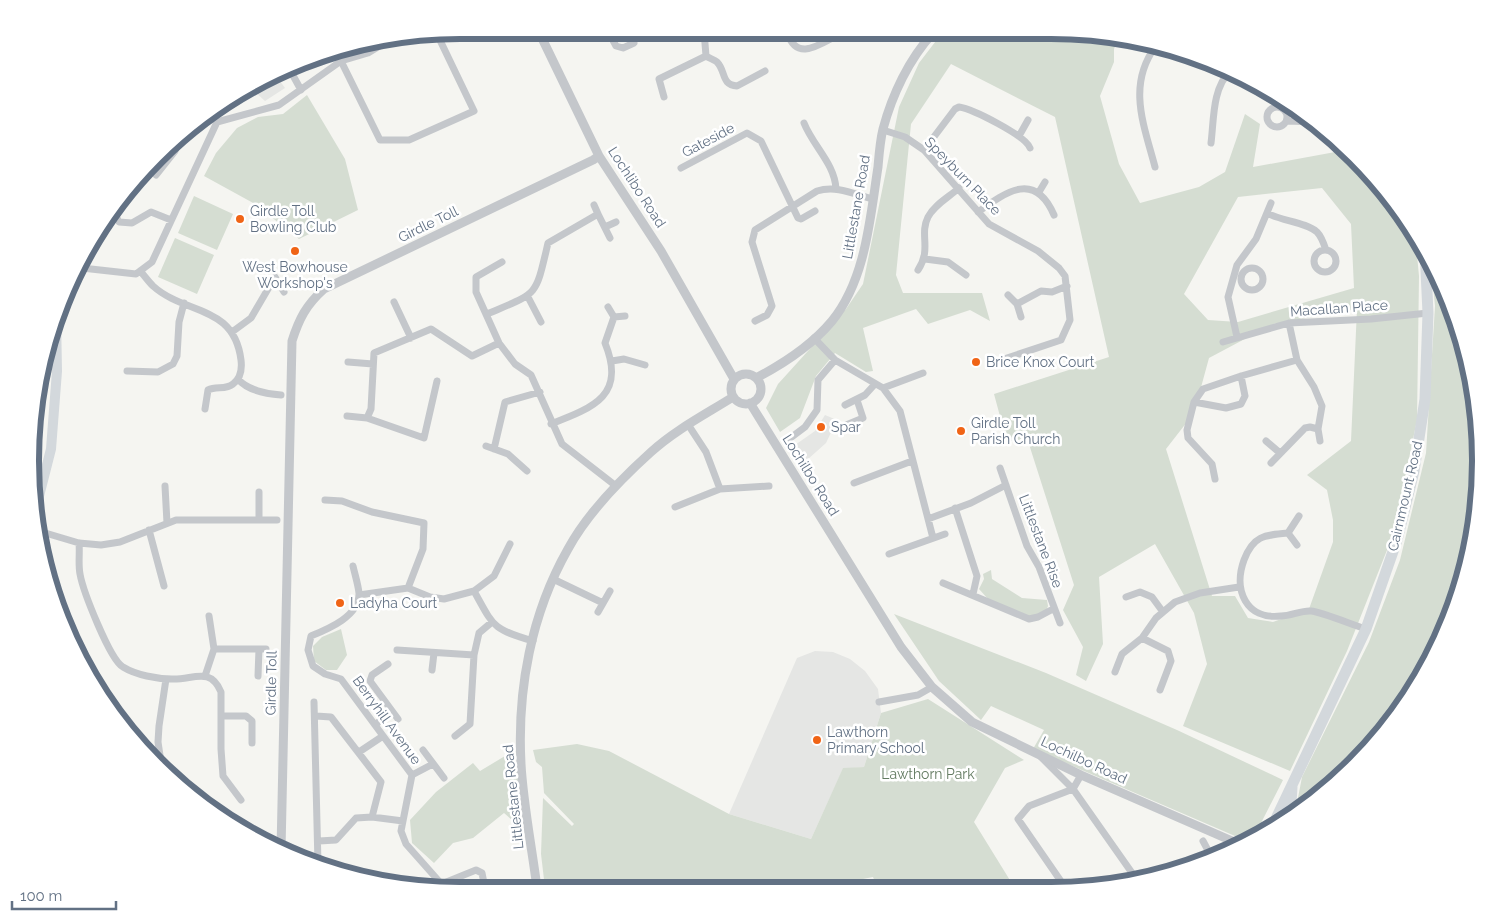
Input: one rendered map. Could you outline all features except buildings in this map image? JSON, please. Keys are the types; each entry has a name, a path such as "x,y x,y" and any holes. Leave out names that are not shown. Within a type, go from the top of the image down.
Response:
{"main road":[{"name":"Cairnmount Road","path":"1277,816 1366,629 1397,540 1414,471 1425,399 1428,313 1426,268"},
{"path":"40,491 51,449 57,372 56,340"},
{"name":"Cairnmount Road","path":"1292,806 1293,783"}],"street":[{"name":"Lochlibo Road","path":"542,39 599,156 661,250 722,354 738,376"},
{"path":"612,39 616,46 624,48 634,43"},
{"path":"705,39 706,56"},
{"path":"790,39 792,45 801,50 808,49 829,39"},
{"name":"Littlestane Road","path":"758,382 814,338 832,321 849,293 863,255 883,130 907,68 929,39"},
{"path":"341,61 380,140 409,140 474,110 440,40"},
{"path":"85,268 136,274 152,262 217,122 279,105 341,61 368,53 375,48"},
{"path":"1151,51 1145,60 1138,87 1141,117 1155,167"},
{"path":"706,56 717,62 727,83 732,86 737,86 765,71"},
{"path":"664,97 658,79 706,56"},
{"path":"292,74 301,90"},
{"path":"1211,143 1216,101 1222,79 1224,76"},
{"path":"1279,106 1272,108 1267,119 1275,127 1283,126 1287,121 1286,111"},
{"path":"924,150 955,109 959,107 1019,136 1030,148"},
{"path":"215,118 217,122"},
{"path":"1019,136 1028,120"},
{"path":"1287,121 1301,121"},
{"path":"804,123 809,135 836,175 836,189"},
{"name":"Speyburn Place","path":"883,130 905,136 924,150 989,224 1038,252 1059,268 1065,276 1070,320 1061,340 1004,359"},
{"name":"Gateside","path":"682,168 748,133 761,141 798,218 801,219 815,211"},
{"path":"156,176 176,148"},
{"name":"Girdle Toll","path":"281,842 292,342 305,309 324,290 599,156"},
{"path":"1039,192 1044,182"},
{"path":"918,270 926,259 926,220 932,209 959,188"},
{"path":"978,212 1013,190 1024,188 1039,192 1049,203 1054,215"},
{"path":"755,321 767,315 772,306 752,242 752,234 755,230 817,191 836,189 873,199"},
{"path":"1237,337 1228,297 1237,265 1256,239 1271,204"},
{"path":"594,205 610,238"},
{"path":"117,217 119,222 132,223 150,212 171,220"},
{"path":"1267,213 1280,220 1307,226 1318,232 1326,250"},
{"path":"487,314 528,297 535,290 539,282 548,242 598,214"},
{"path":"605,227 616,222"},
{"path":"926,259 948,262 966,275"},
{"path":"502,262 476,276 474,281 476,292 499,343 515,364 531,375 540,392 551,424 562,444 616,486"},
{"path":"1237,265 1244,271"},
{"path":"140,271 152,285 184,303 215,316 232,332 242,363 238,379 227,388 208,390 205,409"},
{"path":"232,332 251,318 275,277 284,292"},
{"path":"1017,304 1041,291 1052,292 1067,286"},
{"path":"1008,295 1017,304 1021,317"},
{"path":"528,297 541,322"},
{"path":"394,302 411,338"},
{"path":"127,371 158,372 173,364 176,356 179,322 184,303"},
{"path":"608,307 614,317"},
{"name":"Macallan Place","path":"1223,342 1289,323 1370,319 1428,313"},
{"path":"614,317 625,316"},
{"path":"551,424 584,411 596,402 611,381 612,361 605,343 614,317"},
{"path":"1289,323 1297,360 1314,387 1322,406 1318,429 1320,441"},
{"path":"367,418 371,409 374,353 431,329 472,356 499,343"},
{"path":"814,338 835,360 882,388 900,411 933,538"},
{"path":"612,361 624,359 645,365"},
{"path":"789,439 805,427 817,410 818,380 835,360"},
{"path":"1215,479 1212,464 1188,438 1187,430 1194,402 1203,389 1297,360"},
{"path":"348,362 373,364"},
{"path":"882,388 923,373"},
{"path":"747,374 758,382 758,398 750,403 740,403 733,397 731,390 738,376 747,374"},
{"path":"1194,402 1226,408 1241,404 1245,396 1241,376"},
{"path":"238,379 243,385 267,394 281,395"},
{"path":"347,416 367,418 424,438 437,381"},
{"path":"845,405 858,400 875,384"},
{"path":"494,449 505,402 540,392"},
{"name":"Littlestane Road","path":"536,882 521,765 522,692 540,610 568,548 584,524 616,486 653,450 733,397"},
{"path":"839,428 863,418 858,400"},
{"name":"Lochilbo Road","path":"750,403 901,647 932,687 972,722 1081,775 1231,841"},
{"path":"689,426 706,452 720,489"},
{"path":"1271,463 1305,428 1310,426 1318,429"},
{"path":"1266,441 1280,453"},
{"path":"486,446 508,454 527,471"},
{"path":"854,483 912,462"},
{"name":"Littlestane Rise","path":"1000,468 1027,546 1039,567 1053,609 1060,623"},
{"name":"Littlestane Rise","path":"928,519 1006,485"},
{"path":"165,486 167,523"},
{"path":"675,507 720,489 769,486"},
{"path":"259,492 259,520"},
{"path":"326,500 342,501 372,512 424,523 423,549 408,588"},
{"path":"955,508 977,576 973,594"},
{"path":"1288,533 1299,516"},
{"path":"45,533 80,543 112,544 176,520 276,520"},
{"path":"149,530 164,586"},
{"path":"1288,533 1263,536 1250,546 1242,563 1239,587 1245,602 1252,610 1261,614 1280,617 1311,611 1366,629"},
{"path":"1288,533 1297,545"},
{"path":"889,554 945,534"},
{"path":"80,543 80,574 116,663 133,672 166,679 205,676 218,685 221,692 223,776 241,800"},
{"path":"353,566 359,595 408,588 444,599 474,591 494,576 510,544"},
{"path":"554,579 603,603"},
{"path":"943,583 1029,618 1038,617 1053,609"},
{"path":"1114,672 1122,654 1142,638 1156,618 1175,602 1200,593 1239,587"},
{"path":"474,591 492,622 504,633 533,641"},
{"path":"598,612 610,591"},
{"path":"1126,597 1140,592 1152,597 1162,612"},
{"name":"Berryhill Avenue","path":"359,595 352,610 338,624 311,636 308,650 313,666 325,674 341,678 412,775 402,831 406,844 440,881"},
{"path":"205,676 214,649 208,616"},
{"path":"455,736 470,724 474,655 479,633 492,622"},
{"path":"1142,638 1168,651 1171,660 1160,690"},
{"path":"214,649 262,649 258,676"},
{"path":"398,650 474,655"},
{"path":"432,670 434,653"},
{"path":"388,664 372,675 370,681 398,719"},
{"path":"160,757 158,726 166,679"},
{"path":"879,702 918,695 932,687"},
{"path":"314,702 316,716 316,824 319,841 318,857"},
{"path":"375,725 392,711"},
{"path":"222,716 246,716 252,721 252,743"},
{"path":"316,716 331,718 381,782 372,817"},
{"path":"359,752 383,736"},
{"path":"423,750 444,778"},
{"path":"1037,754 1073,789 1133,874"},
{"path":"412,775 433,764"},
{"path":"1061,882 1018,819 1029,806 1073,789 1081,775"},
{"path":"319,841 336,840 356,818 372,817 403,821"},
{"path":"1202,840 1208,851"},
{"path":"453,882 476,870 482,872 484,882"}],"shaded area":[{"path":"279,80 285,88 265,101 255,92"},
{"path":"825,415 837,420 826,443 807,460 795,445 815,431"},
{"name":"Lawthorn Primary School","path":"815,651 833,652 850,659 865,671 878,689 881,713 864,767 843,769 811,839 729,814 797,658"}],"green space":[{"path":"937,39 1050,39 1116,44 1114,49 1114,62 1100,96 1119,164 1140,203 1199,187 1225,172 1245,114 1260,124 1253,167 1338,151 1368,182 1401,226 1416,250 1419,276 1417,420 1393,535 1347,651 1290,771 1183,726 1207,664 1194,613 1155,544 1099,577 1103,644 1086,681 1076,675 1083,647 1063,610 1074,585 1027,438 1007,442 994,394 1109,357 1055,117 951,64 911,124 896,275 903,293 982,293 990,321 970,310 928,324 916,309 863,328 873,371 866,372 835,353 816,376 800,418 780,432 766,408 778,384 846,309 863,284 899,107 919,63","holes":["1322,188 1351,224 1354,288 1238,322 1208,320 1184,294 1238,197","1357,309 1351,441 1307,475 1327,490 1333,520 1333,542 1309,609 1273,622 1248,618 1235,596 1212,596 1166,449 1194,413 1209,358 1273,324"]},
{"path":"307,95 345,159 358,210 299,239 255,204 204,176 216,153 237,128 258,117 283,114"},
{"path":"194,196 233,214 217,250 178,233"},
{"path":"175,238 214,255 197,294 158,277"},
{"path":"1433,283 1458,351 1469,405 1472,460 1471,488 1469,516 1458,570 1450,596 1429,647 1401,695 1368,739 1349,759 1329,778 1297,802 1302,777 1369,642 1400,560 1426,453 1435,306"},
{"path":"991,570 992,579 1022,598 1047,600 1048,606 1046,611 1031,617 988,599 979,589 984,579 983,574"},
{"path":"894,614 1046,673 1177,730 1283,780 1261,823 1244,835 1235,836 1033,749 1044,730 991,706 981,720 939,681"},
{"path":"341,629 347,655 337,670 326,670 314,661 313,646 322,637"},
{"name":"Lawthorn Park","path":"928,699 1024,760 1005,768 974,822 1011,882 875,882 873,877 848,882 544,882 541,854 543,798 572,826 574,824 544,793 542,767 536,762 533,750 577,744 609,751 729,814 811,839 843,768 864,767 881,713"},
{"path":"515,750 523,830 504,813 473,838 453,843 434,863 412,843 410,820 436,792 473,763 480,771"}],"place":[{"name":"Girdle Toll Bowling Club","path":"240,219"},
{"name":"West Bowhouse Workshop's","path":"295,251"},
{"name":"Brice Knox Court","path":"976,362"},
{"name":"Spar","path":"821,427"},
{"name":"Girdle Toll Parish Church","path":"961,431"},
{"name":"Ladyha Court","path":"340,603"},
{"name":"Lawthorn Primary School","path":"817,740"}]}
